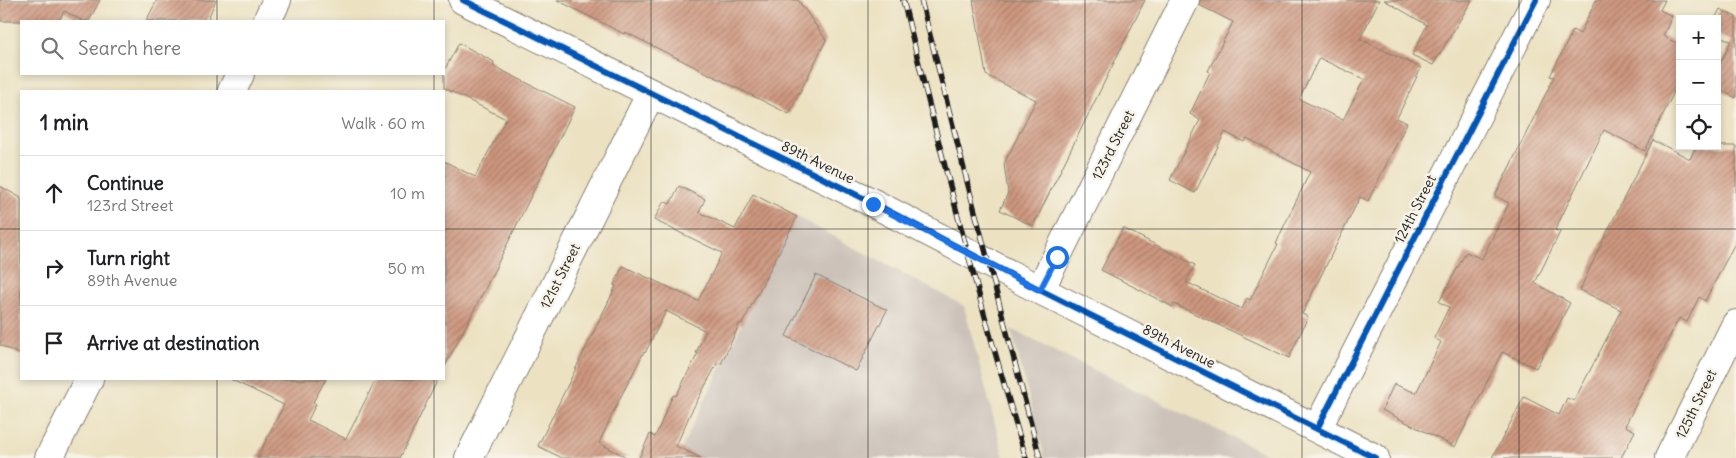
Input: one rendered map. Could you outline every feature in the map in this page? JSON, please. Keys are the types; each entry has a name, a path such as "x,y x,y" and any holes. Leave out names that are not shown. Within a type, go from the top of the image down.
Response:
{"street":[{"path":"267,20 277,0"},
{"name":"89th Avenue","path":"463,0 864,199 1040,290 1375,458"},
{"name":"123rd Street","path":"1040,290 1186,0"},
{"name":"124th Street","path":"1317,430 1536,0"},
{"path":"232,90 240,75"},
{"name":"121st Street","path":"469,458 651,93"},
{"name":"125th Street","path":"1669,458 1736,324"},
{"path":"49,458 88,380"}],"shaded area":[{"path":"797,217 964,306 1004,458 677,458 742,324"},
{"path":"1011,329 1035,341 1275,458 1045,458"}],"building":[{"path":"0,0 100,0 90,20 81,20 64,11 60,20 0,21"},
{"path":"157,0 216,0 207,20 147,20"},
{"path":"557,0 798,0 826,40 789,114"},
{"path":"973,0 1145,0 1033,226 1000,210 1008,193 1004,164 1036,100 986,75"},
{"path":"1200,0 1379,0 1360,39 1421,68 1397,118 1407,123 1368,201 1360,197 1302,314 1308,317 1289,358 1174,304 1173,307 1101,270 1123,228 1195,265 1186,282 1242,309 1247,298 1250,300 1278,244 1276,243 1310,172 1247,138 1244,142 1225,132 1195,193 1170,180 1200,120 1190,114 1210,72 1208,71 1233,22 1199,5","holes":["1319,58 1364,79 1343,120 1299,99"]},
{"path":"1384,0 1472,0 1433,65 1412,55 1427,25"},
{"path":"1596,0 1665,0 1660,10 1672,16 1663,36 1676,43 1676,88 1645,151 1604,130 1555,230 1560,232 1535,283 1570,303 1536,368 1502,352 1455,447 1382,410 1394,384 1416,393 1441,342 1434,338 1449,307 1439,302 1466,252 1482,259 1509,203 1495,196 1554,77 1550,76 1573,30 1580,34"},
{"path":"1720,9 1736,17 1736,98 1721,90 1721,62 1731,41 1721,37 1721,15 1717,15"},
{"path":"459,43 494,62 493,66 575,107 445,366 445,162 475,177 506,119 444,88 445,69"},
{"path":"1653,140 1690,159 1694,150 1721,150 1721,146 1736,146 1736,241 1705,301 1699,297 1687,322 1679,318 1625,426 1635,431 1621,458 1492,458 1524,397 1559,415 1567,398 1574,401 1609,334 1621,310 1580,290"},
{"path":"0,186 20,197 20,355 0,345"},
{"path":"679,186 705,199 699,212 735,229 753,194 797,217 742,324 740,323 721,364 718,362 691,412 676,446 701,458 639,458 650,434 655,437 673,395 676,396 698,353 696,353 706,331 666,311 619,400 599,443 628,458 562,458 538,446 616,286 614,285 623,266 698,301 722,253 654,220 664,201 670,204"},
{"path":"816,275 887,310 856,371 786,336"},
{"path":"232,380 325,380 313,402 316,404 308,420 346,439 376,380 438,380 400,458 257,458 284,405"}],"railway":[{"path":"903,0 946,172 1026,458"},
{"path":"921,0 1040,458"}],"cycle path":[{"path":"463,0 873,203 1040,290 1375,458"},
{"path":"1317,429 1536,0"}],"route":[{"path":"873,204 1040,290 1057,257"}]}
